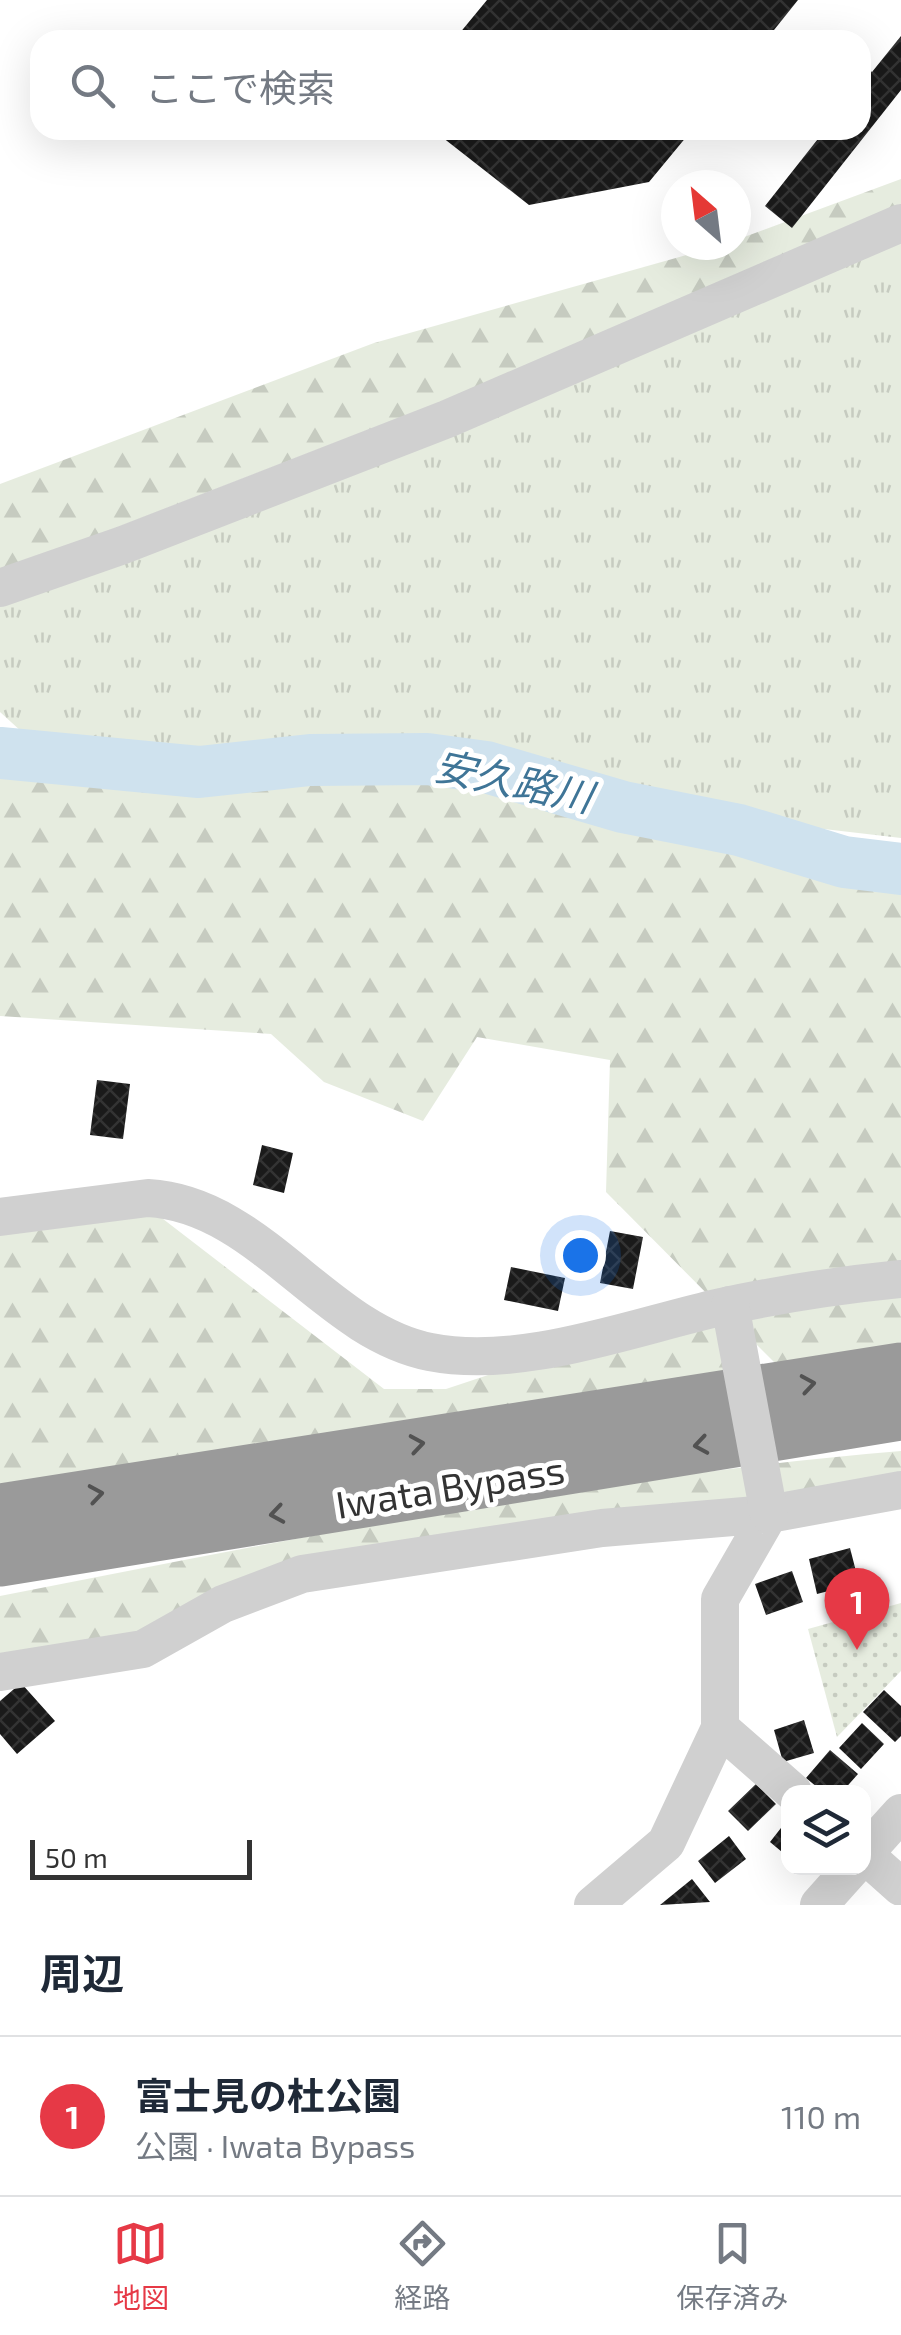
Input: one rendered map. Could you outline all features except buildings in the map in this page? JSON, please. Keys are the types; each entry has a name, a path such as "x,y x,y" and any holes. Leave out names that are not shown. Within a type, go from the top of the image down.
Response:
{"highway":[{"name":"Iwata Bypass","path":"0,1511 900,1381"},
{"name":"Iwata Bypass","path":"0,1560 900,1381"}],"street":[{"path":"0,588 123,545 447,419 901,223"},
{"path":"0,1217 148,1198 173,1200 250,1238 379,1335 431,1352 497,1355 600,1338 730,1305 832,1286 901,1279"},
{"path":"593,1905 666,1843 720,1728 720,1599 769,1514 730,1305"},
{"path":"0,1672 143,1650 224,1604 302,1574 602,1528 769,1514 901,1490"},
{"path":"720,1728 786,1785"},
{"path":"901,1812 864,1854 901,1887"},
{"path":"819,1905 846,1875"}],"green space":[{"path":"901,179 901,223 0,573 0,484 374,343 669,260 751,260 751,234"},
{"path":"901,223 901,838 748,820 457,740 199,754 33,742 0,712 0,591"},
{"path":"0,756 143,770 416,770 509,786 614,825 746,846 901,892 901,1342 794,1382 734,1322 744,1382 0,1495 0,1233 154,1212 384,1389 446,1389 600,1338 732,1319 606,1192 610,1060 477,1037 423,1121 324,1082 271,1034 0,1016"},
{"path":"901,1451 901,1479 392,1560 0,1672 0,1596 449,1511 675,1476"},
{"path":"901,1603 901,1671 837,1737 808,1629"}],"waterway":[{"name":"安久路川","path":"0,753 199,772 310,760 427,759 486,767 623,807 739,830 844,862 901,869"}],"place":[{"name":"富士見の杜公園","path":"857,1650"}]}
